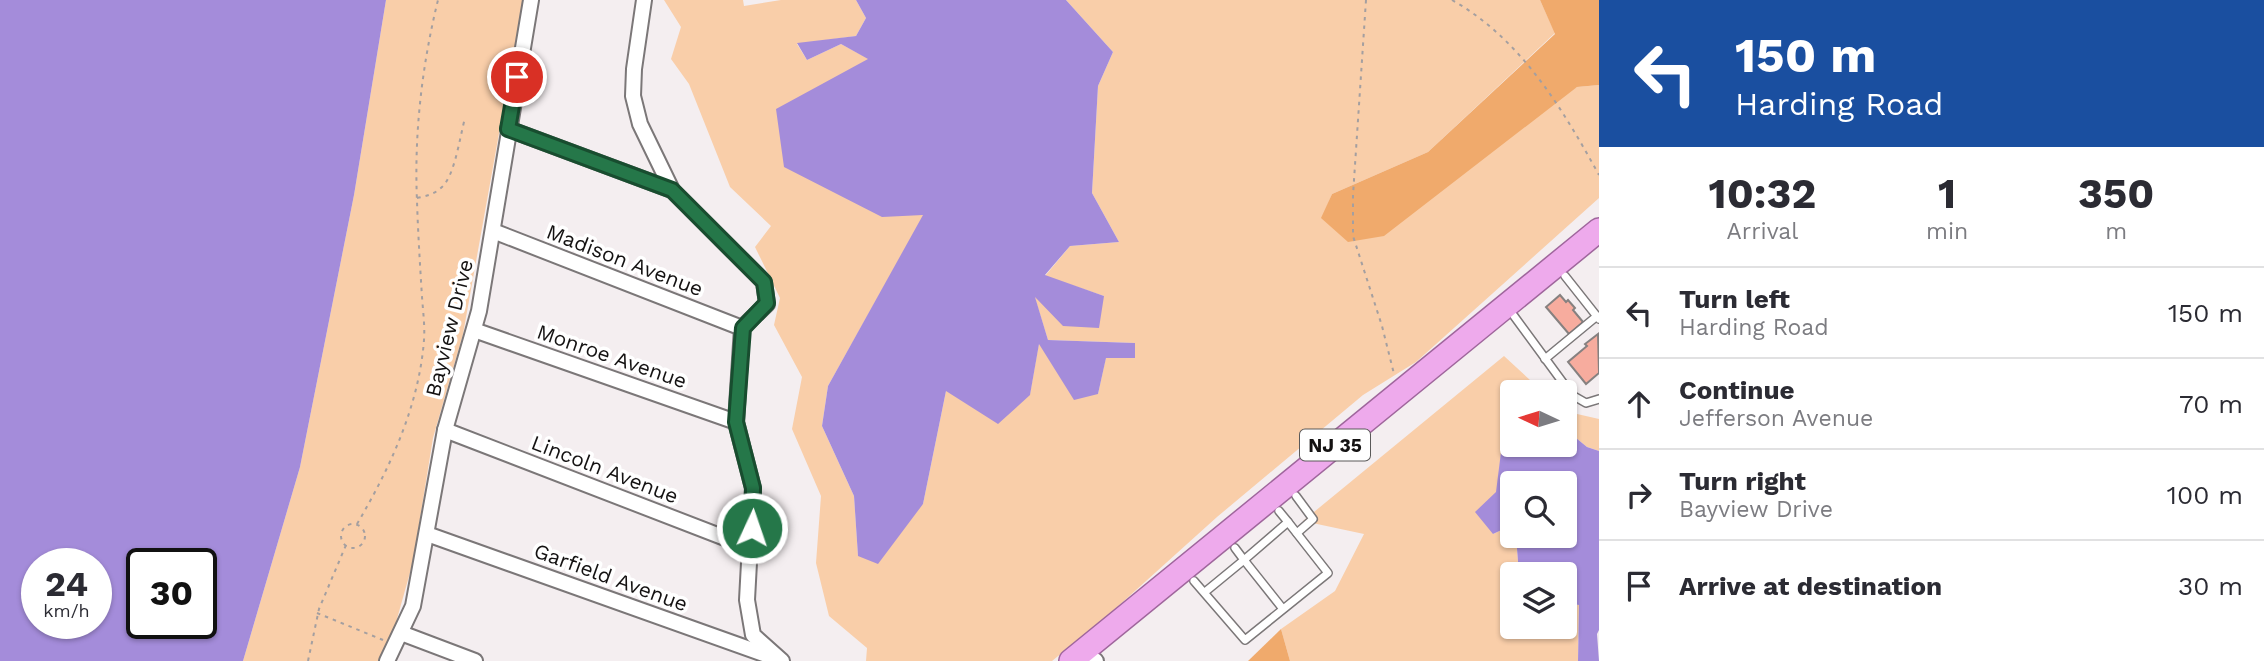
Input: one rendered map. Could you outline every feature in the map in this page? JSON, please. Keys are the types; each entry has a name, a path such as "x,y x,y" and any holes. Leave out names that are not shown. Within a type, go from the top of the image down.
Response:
{"highway":[{"name":"NJ 35","path":"1071,661 1599,230"},
{"name":"NJ 35","path":"1095,661 1200,586 1284,516 1296,496 1599,248"}],"street":[{"name":"Bayview Drive","path":"387,661 412,606 445,430 474,330 531,0"},
{"path":"644,0 633,96 640,124 672,190 764,282 767,303 743,328 736,422 753,488 747,600 753,635 781,660"},
{"path":"508,129 672,190"},
{"name":"Madison Avenue","path":"493,231 743,328"},
{"name":"Monroe Avenue","path":"474,330 736,422"},
{"name":"Lincoln Avenue","path":"445,430 751,548"},
{"name":"Garfield Avenue","path":"427,534 781,660"},
{"path":"401,633 475,661"}],"lane":[{"path":"1545,359 1598,318 1565,276"},
{"path":"1514,316 1572,395 1586,403 1599,400"},
{"path":"1296,496 1313,519 1297,533"},
{"path":"1200,586 1245,640 1328,573 1284,516"},
{"path":"1239,554 1283,609"}],"path":[{"path":"357,524 377,491 393,456 419,374 424,338 417,198 418,130 426,46 438,0"},
{"path":"1366,0 1353,195 1353,236 1382,326 1398,394"},
{"path":"1451,0 1508,42 1537,75 1599,175"},
{"path":"417,198 432,194 444,185 450,173 465,118"},
{"path":"357,524 364,531 364,540 358,547 346,545 342,541 341,532 348,525 357,524"},
{"path":"308,661 317,613 346,545"},
{"path":"317,613 387,642"}],"shaded area":[{"path":"0,0 386,0 354,195 300,467 243,661 0,661"},
{"path":"386,0 523,0 463,334 433,438 413,562 395,626 378,661 243,661 300,467 354,195"},
{"path":"664,0 743,0 744,6 781,0 856,0 866,18 856,36 797,44 807,60 841,44 869,59 924,215 828,386 822,426 854,496 858,556 923,504 946,391 1030,394 1039,343 1098,394 1106,357 1135,358 1135,343 1048,340 1034,295 1104,296 1045,276 1070,246 1119,242 1092,193 1098,86 1113,52 1066,0 1540,0 1555,33 1428,152 1332,194 1322,218 1577,87 1599,85 1599,198 1416,362 1363,395 1217,517 1105,618 1052,661 866,661 867,648 829,616 816,563 821,496 792,429 802,377 774,325 780,298 755,247 771,226 730,187 689,84 671,59 681,27"},
{"path":"856,0 1066,0 1113,52 1098,86 1092,193 1119,242 1070,246 1045,275 1104,296 1099,328 1063,326 1035,297 1048,340 1135,343 1135,358 1106,358 1098,394 1074,400 1039,344 1030,395 998,424 946,391 923,504 878,564 858,556 854,496 822,426 828,386 923,215 882,217 784,167 776,109 868,59 841,44 807,60 797,43 856,36 866,18"},
{"path":"1540,0 1599,0 1599,85 1577,87 1384,236 1348,242 1321,218 1332,194 1428,152 1555,34"},
{"path":"1504,356 1530,380 1500,380 1501,457 1493,534 1500,531 1500,548 1517,548 1518,562 1500,562 1500,639 1577,639 1579,605 1578,661 1290,661 1281,629 1335,591 1364,534 1303,521"},
{"path":"1577,414 1599,419 1599,451 1587,447 1577,439"},
{"path":"1577,439 1587,447 1599,451 1599,661 1578,661 1577,562 1518,562 1517,548 1577,548 1577,471 1500,471 1500,531 1493,534 1475,512 1496,492 1500,457 1577,457"},
{"path":"1281,629 1290,661 1248,661"}],"building":[{"path":"1560,295 1575,308 1573,310 1583,322 1569,334 1546,307"},
{"path":"1598,334 1599,373 1586,384 1568,362"}],"route":[{"path":"517,77 508,129 672,190 764,282 767,303 743,328 736,422 753,488 752,528"}]}
